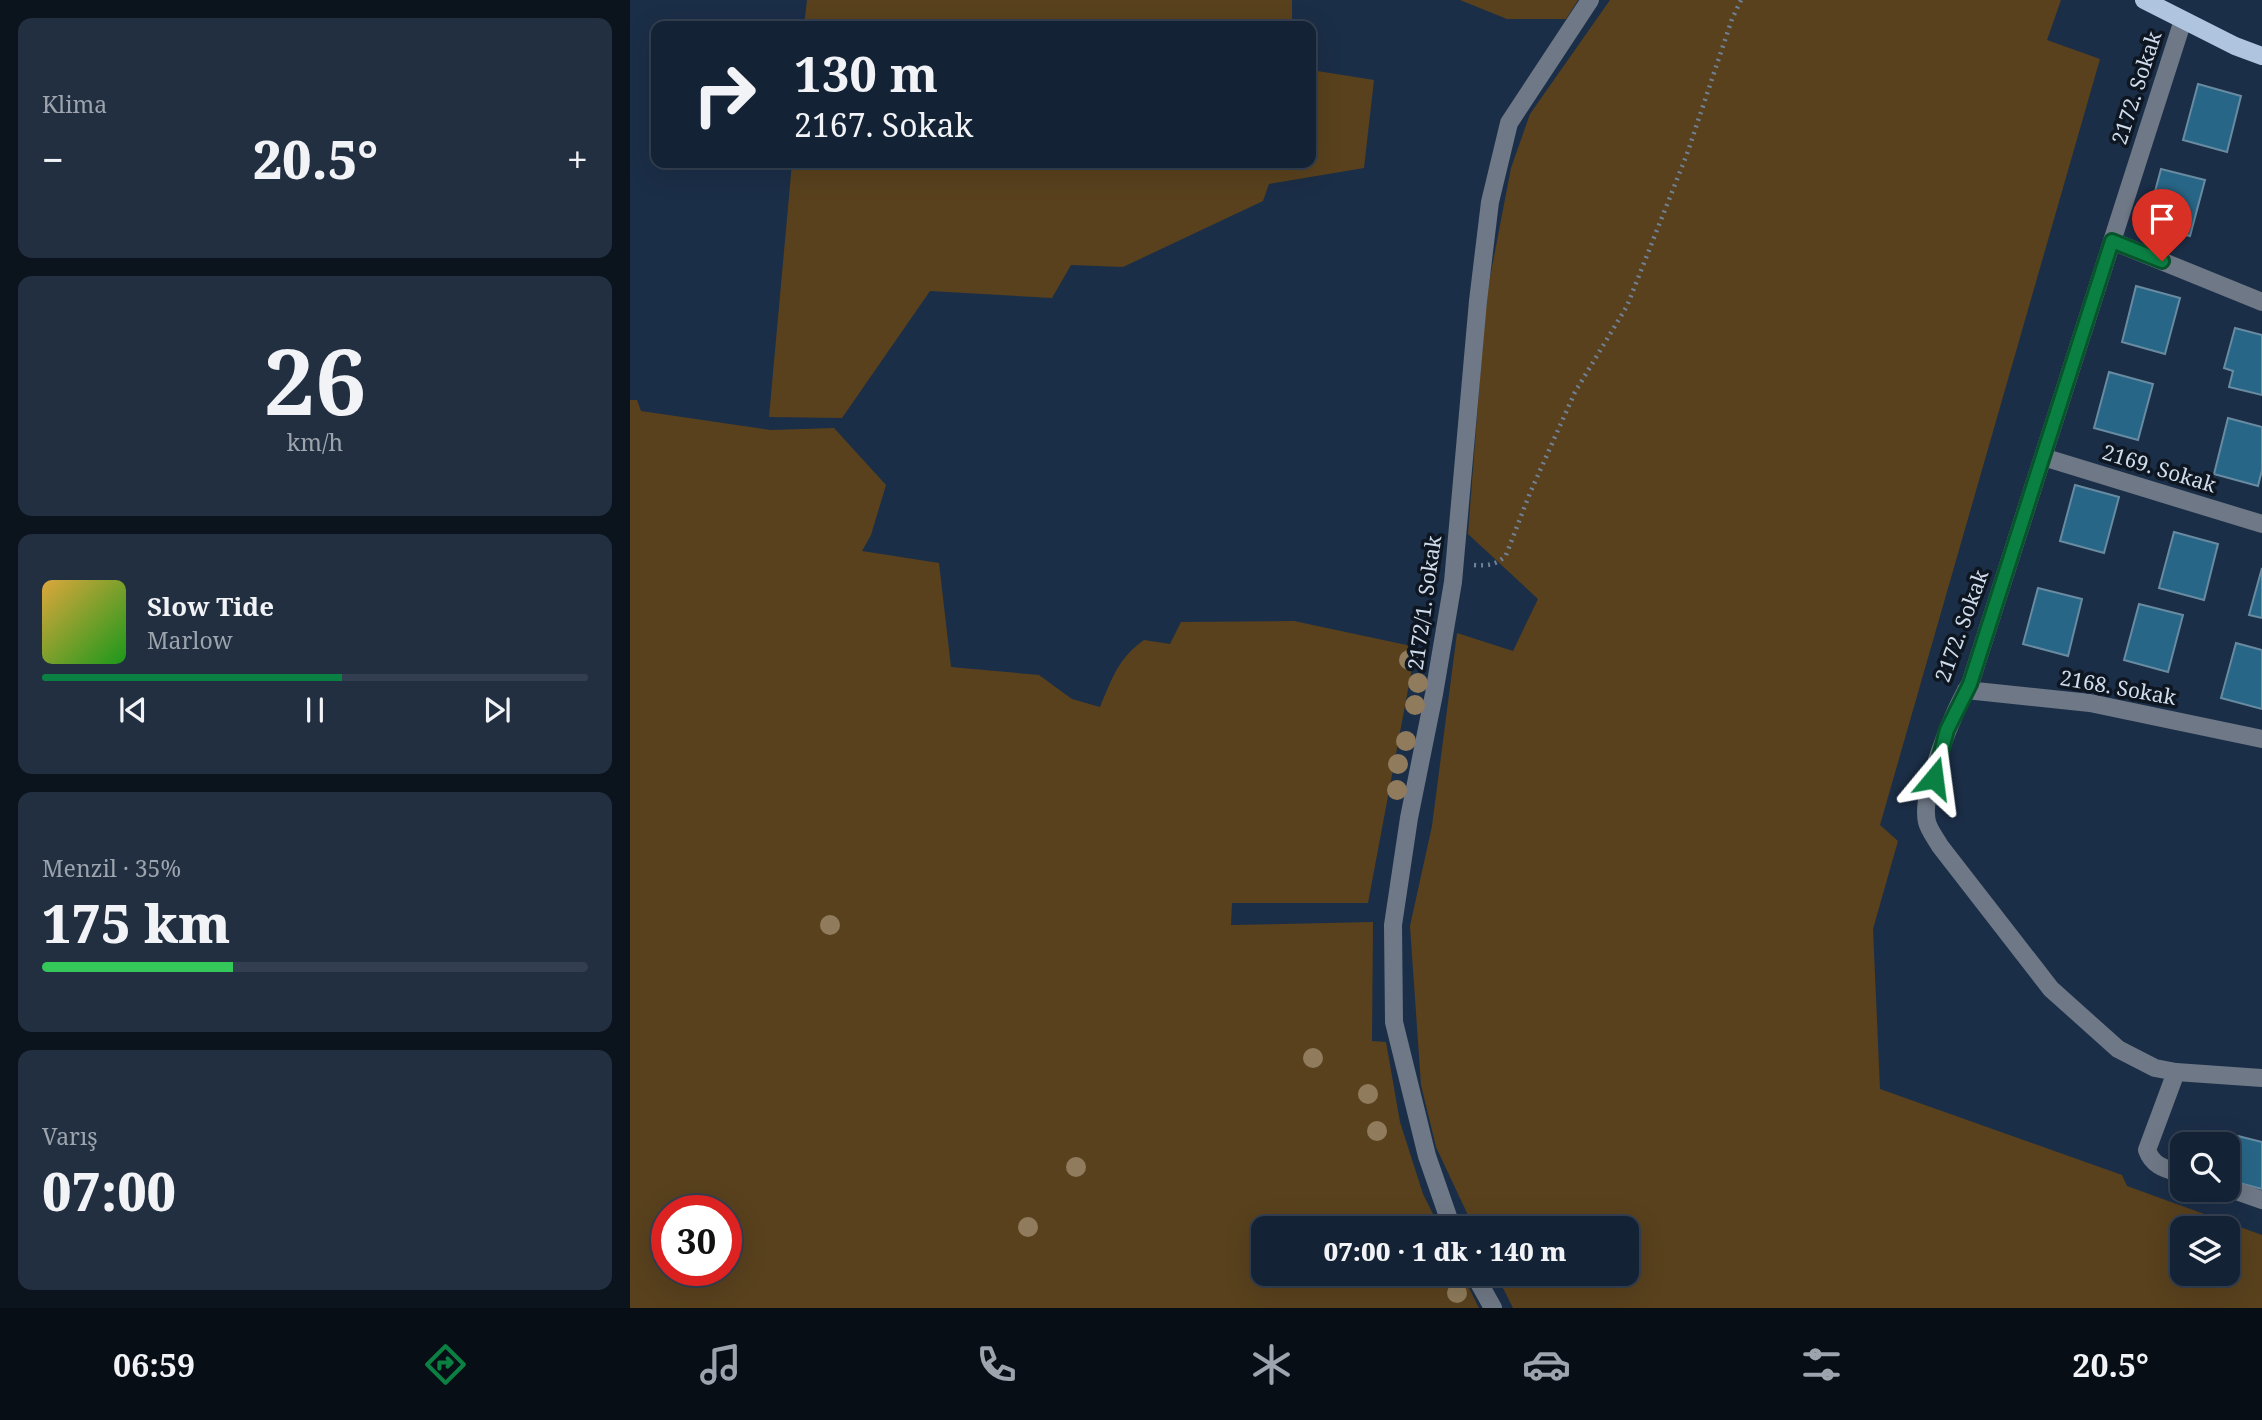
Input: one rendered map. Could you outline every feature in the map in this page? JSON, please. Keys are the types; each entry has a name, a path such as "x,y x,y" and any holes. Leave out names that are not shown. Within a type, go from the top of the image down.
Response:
{"main road":[{"path":"2144,0 2235,46 2262,56"}],"street":[{"name":"2172/1. Sokak","path":"1448,1216 1427,1156 1394,1022 1394,925 1409,818 1434,694 1455,563 1478,301 1490,202 1509,123 1590,0"},
{"name":"2172. Sokak","path":"2183,20 1970,684 1947,730 1927,802 1927,822 1940,846 2051,989 2118,1049 2155,1068 2262,1078"},
{"path":"2112,241 2262,302"},
{"name":"2169. Sokak","path":"2043,457 2262,524"},
{"name":"2168. Sokak","path":"1966,690 2090,703 2262,739"},
{"path":"2170,1170 2152,1162 2147,1150 2176,1072"},
{"path":"2240,1192 2262,1200"},
{"path":"1481,1286 1493,1308"}],"path":[{"path":"1455,563 1491,565 1506,555 1575,392 1627,306 1688,154 1732,19 1741,0"}],"shaded area":[{"path":"807,0 1292,0 1292,21 805,21"},
{"path":"1460,0 1578,0 1566,19 1507,19"},
{"path":"1610,0 2061,0 2047,40 2100,59 1880,825 1898,841 1873,929 1880,1089 2122,1175 2127,1186 2210,1216 2170,1216 2170,1286 2240,1286 2240,1227 2262,1235 2262,1308 1513,1308 1502,1286 1639,1286 1639,1216 1468,1216 1436,1147 1421,1085 1410,926 1432,826 1457,633 1513,651 1538,599 1468,534 1486,298 1511,168 1530,114"},
{"path":"1316,71 1374,80 1364,168 1269,184 1263,201 1123,267 1071,265 1052,298 930,291 842,418 769,417 792,168 1316,168"},
{"path":"630,400 637,400 641,411 771,430 834,428 886,485 871,535 862,551 939,563 951,667 1039,675 1072,699 1100,707 1108,687 1128,654 1144,640 1170,644 1181,622 1294,621 1416,647 1368,903 1232,903 1231,925 1373,922 1372,1041 1386,1042 1400,1122 1423,1194 1434,1216 1251,1216 1251,1286 1468,1286 1479,1308 630,1308"}],"building":[{"path":"2198,84 2241,96 2227,152 2183,140"},
{"path":"2161,169 2205,180 2190,236 2146,225"},
{"path":"2136,286 2180,298 2165,354 2122,342"},
{"path":"2235,328 2262,335 2262,395 2229,387 2233,371 2224,368"},
{"path":"2109,372 2153,384 2138,440 2094,428"},
{"path":"2228,418 2262,427 2262,470 2258,486 2214,474"},
{"path":"2075,485 2119,497 2104,553 2060,541"},
{"path":"2174,532 2218,544 2204,600 2159,588"},
{"path":"2262,568 2262,618 2249,615"},
{"path":"2038,588 2082,599 2068,656 2023,644"},
{"path":"2139,604 2183,615 2168,672 2124,660"},
{"path":"2236,643 2262,650 2262,709 2221,698"},
{"path":"2240,1136 2262,1142 2262,1189 2240,1183"}],"route":[{"path":"1934,778 1947,730 1961,697 1970,684 2112,241 2162,261"}]}
